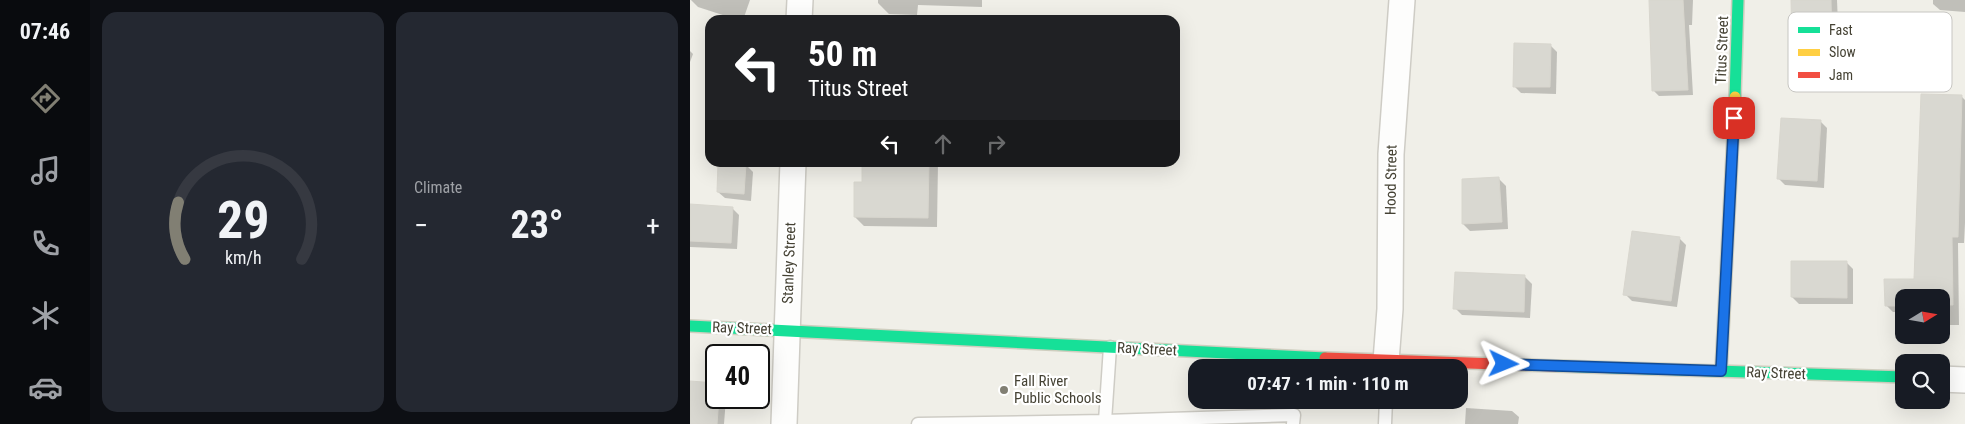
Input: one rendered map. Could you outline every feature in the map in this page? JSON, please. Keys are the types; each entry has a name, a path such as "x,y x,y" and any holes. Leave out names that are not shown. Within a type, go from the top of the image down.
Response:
{"street":[{"path":"799,15 800,0"},
{"name":"Hood Street","path":"1386,359 1390,310 1391,154 1402,0"},
{"name":"Titus Street","path":"1721,371 1736,79 1738,0"},
{"name":"Stanley Street","path":"784,424 793,167"},
{"name":"Ray Street","path":"690,326 1110,347 1305,359"},
{"name":"Ray Street","path":"1468,366 1895,377"},
{"path":"1950,379 1965,380"}],"lane":[{"path":"1105,420 1110,347"},
{"path":"1386,409 1386,424"},
{"path":"918,424 1294,415 1293,424"}],"building":[{"path":"1649,0 1683,0 1688,90 1652,91"},
{"path":"1791,0 1831,0 1831,12 1791,12"},
{"path":"1514,43 1551,44 1550,87 1513,87"},
{"path":"1921,94 1962,95 1958,237 1952,237 1953,305 1950,305 1950,289 1895,289 1895,306 1885,306 1884,279 1914,279"},
{"path":"1781,118 1821,120 1817,181 1777,179"},
{"path":"718,167 746,167 744,194 717,192"},
{"path":"862,167 929,167 928,218 854,217 854,182 862,182"},
{"path":"1499,177 1502,222 1462,224 1462,179"},
{"path":"690,204 733,207 731,243 690,241"},
{"path":"1632,231 1680,237 1671,301 1623,295"},
{"path":"1791,261 1847,261 1847,298 1791,297"},
{"path":"1455,272 1525,275 1524,312 1453,309"},
{"path":"690,381 705,382 705,409 718,409 717,424 690,424"}],"traffic: fast":[{"path":"1735,97 1738,0"},
{"path":"690,326 1325,358"},
{"path":"1556,366 1895,377"}],"traffic: slow":[{"path":"1721,371 1735,97"}],"traffic: jam":[{"path":"1325,358 1556,366"}],"place":[{"name":"Fall River Public Schools","path":"1004,390"}],"route":[{"path":"1504,364 1721,371 1734,118"}]}
